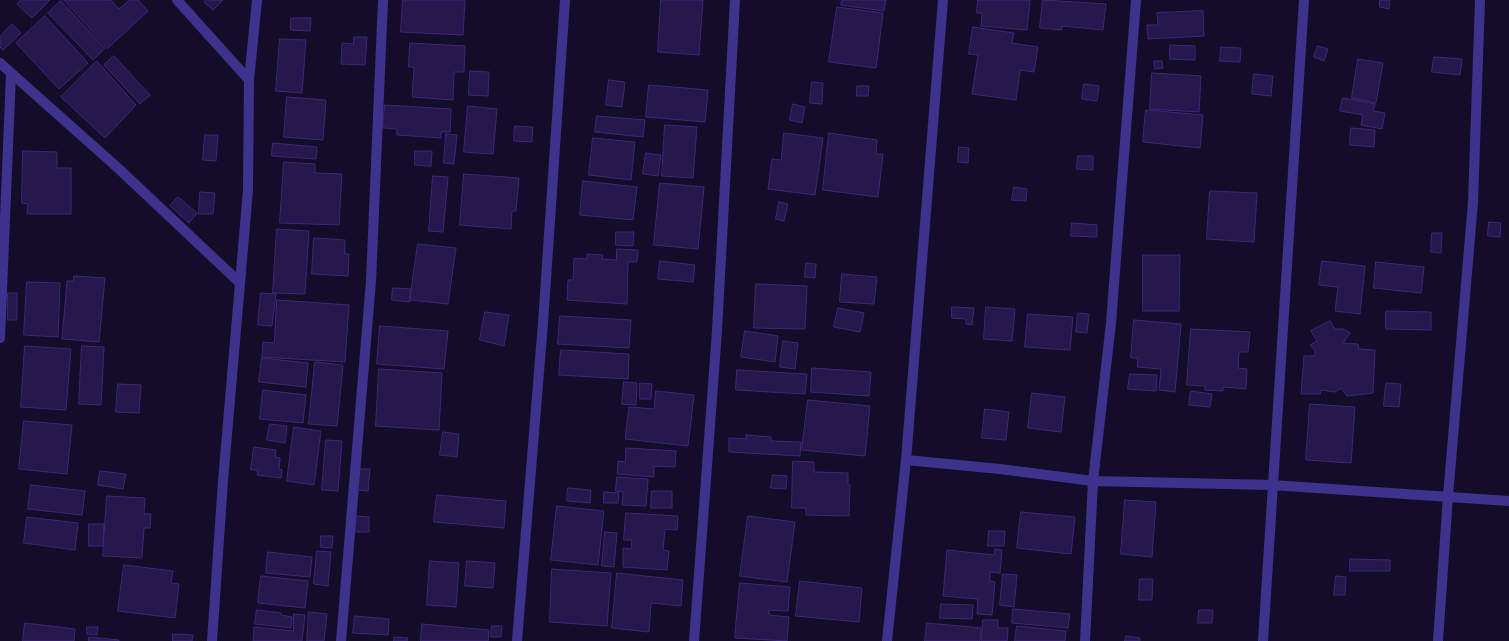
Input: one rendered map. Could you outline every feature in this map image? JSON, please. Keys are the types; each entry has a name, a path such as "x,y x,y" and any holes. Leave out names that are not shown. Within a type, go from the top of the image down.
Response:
{"street":[{"path":"176,0 249,80"},
{"path":"212,641 239,282 248,190 249,80 257,0"},
{"path":"341,641 371,281 383,0"},
{"path":"517,641 542,331 565,0"},
{"path":"694,641 717,331 735,0"},
{"path":"887,641 906,460 943,0"},
{"path":"1085,641 1093,481 1111,323 1136,0"},
{"path":"1263,641 1272,485 1284,335 1304,0"},
{"path":"1438,641 1448,496 1474,202 1480,0"},
{"path":"0,63 119,169 239,282"},
{"path":"0,338 11,74"},
{"path":"906,460 1000,469 1093,481 1272,485 1509,501"}],"building":[{"path":"21,0 50,0 32,18 17,4"},
{"path":"64,0 111,0 119,9 130,0 138,0 148,11 108,48"},
{"path":"206,0 223,0 213,10 204,2"},
{"path":"403,0 465,0 463,35 401,32"},
{"path":"661,0 703,0 699,55 658,52"},
{"path":"842,0 886,0 884,11 841,5"},
{"path":"978,0 1030,0 1027,30 981,26 982,13 977,13"},
{"path":"1043,0 1106,4 1103,30 1062,26 1062,30 1040,28"},
{"path":"1380,0 1390,0 1389,9 1380,7"},
{"path":"61,1 105,48 93,60 48,13"},
{"path":"837,7 883,13 876,68 829,62"},
{"path":"1203,11 1204,36 1148,39 1147,25 1158,25 1157,13"},
{"path":"45,16 88,63 59,89 16,43"},
{"path":"291,18 311,18 310,31 291,30"},
{"path":"12,24 21,33 3,50 0,47 0,37"},
{"path":"973,27 1014,33 1012,43 1038,47 1034,72 1020,70 1016,100 972,94 978,55 969,54"},
{"path":"354,37 367,37 365,65 341,64 342,43 353,44"},
{"path":"280,39 306,40 302,93 276,91"},
{"path":"410,43 465,46 464,72 454,72 453,100 412,97 414,67 409,67"},
{"path":"1170,45 1195,46 1195,60 1170,59"},
{"path":"1318,46 1328,49 1324,61 1314,57"},
{"path":"1221,47 1241,48 1240,62 1220,61"},
{"path":"114,56 150,95 140,104 104,65"},
{"path":"1434,57 1462,59 1460,75 1432,72"},
{"path":"1358,59 1383,63 1376,103 1352,98"},
{"path":"97,61 136,105 105,138 61,97"},
{"path":"1154,61 1162,61 1163,68 1155,69"},
{"path":"470,71 489,72 488,96 469,95"},
{"path":"1152,73 1201,76 1199,112 1150,109"},
{"path":"1254,74 1273,76 1271,96 1252,94"},
{"path":"609,80 625,82 622,107 606,105"},
{"path":"812,82 823,83 822,104 810,103"},
{"path":"1084,84 1099,86 1097,101 1082,99"},
{"path":"649,85 708,90 705,122 646,117"},
{"path":"857,86 869,86 868,96 857,96"},
{"path":"287,97 326,100 323,140 284,137"},
{"path":"1343,98 1375,104 1373,111 1385,113 1382,129 1361,125 1363,115 1340,111"},
{"path":"793,104 805,107 802,123 790,120"},
{"path":"385,105 451,109 450,132 441,132 441,138 397,135 397,129 383,128"},
{"path":"468,106 497,109 493,154 464,152"},
{"path":"1146,110 1203,115 1200,148 1143,142"},
{"path":"597,116 645,120 643,137 595,132"},
{"path":"665,125 697,127 693,178 662,176"},
{"path":"515,126 533,127 532,142 514,141"},
{"path":"1351,128 1375,130 1374,147 1350,145"},
{"path":"784,133 823,138 815,195 768,189 772,159 781,160"},
{"path":"829,133 877,140 876,154 883,154 878,197 823,190"},
{"path":"446,134 457,135 454,164 444,163"},
{"path":"205,135 218,135 216,161 203,160"},
{"path":"593,138 635,142 631,180 589,175"},
{"path":"273,143 317,147 316,159 272,156"},
{"path":"959,147 969,148 968,163 958,162"},
{"path":"23,151 57,152 57,168 71,168 71,214 27,214 28,204 22,203"},
{"path":"415,151 432,151 431,166 415,165"},
{"path":"646,153 661,155 658,176 643,174"},
{"path":"1078,156 1093,156 1093,170 1077,169"},
{"path":"284,162 315,164 315,173 342,174 339,225 280,223"},
{"path":"464,174 519,178 516,211 512,211 511,229 460,225"},
{"path":"433,176 448,177 443,232 429,231"},
{"path":"583,181 637,187 633,220 580,215"},
{"path":"660,183 704,187 698,249 654,245"},
{"path":"1014,187 1027,189 1026,201 1012,200"},
{"path":"1210,191 1257,193 1254,242 1207,239"},
{"path":"200,192 215,193 213,214 199,214"},
{"path":"178,197 197,213 189,223 170,206"},
{"path":"779,202 788,204 784,221 776,219"},
{"path":"1489,222 1501,223 1500,237 1488,236"},
{"path":"1072,223 1097,225 1097,237 1071,236"},
{"path":"277,229 309,231 305,294 273,293"},
{"path":"616,232 634,232 633,246 616,245"},
{"path":"1432,233 1442,233 1441,253 1431,252"},
{"path":"314,238 345,240 345,254 349,254 348,276 312,274"},
{"path":"418,244 456,248 448,304 410,300"},
{"path":"617,249 638,250 637,262 628,262 627,304 567,300 568,280 573,280 574,258 587,259 587,254 603,255 602,259 616,260"},
{"path":"1143,255 1180,255 1179,311 1143,311"},
{"path":"660,261 695,265 693,282 658,279"},
{"path":"1322,261 1365,266 1360,314 1335,311 1338,287 1319,285"},
{"path":"1376,262 1424,267 1421,293 1374,288"},
{"path":"806,263 816,264 815,278 805,277"},
{"path":"842,274 877,277 874,304 840,302"},
{"path":"74,276 105,278 99,342 62,339 67,281 73,281"},
{"path":"27,282 60,283 58,337 24,335"},
{"path":"756,284 807,286 805,329 754,328"},
{"path":"393,288 411,289 410,302 392,300"},
{"path":"8,293 17,293 17,320 8,320"},
{"path":"261,293 276,294 272,326 258,325"},
{"path":"277,300 349,305 345,362 262,357 263,342 274,343"},
{"path":"952,307 974,308 972,325 966,324 966,319 952,318"},
{"path":"986,307 1015,309 1012,341 984,339"},
{"path":"838,308 864,313 860,332 834,327"},
{"path":"1386,311 1431,312 1431,330 1386,329"},
{"path":"485,312 509,315 504,346 480,340"},
{"path":"1078,313 1089,314 1087,333 1076,332"},
{"path":"1028,314 1073,317 1070,350 1025,347"},
{"path":"560,316 631,320 629,348 558,344"},
{"path":"1134,320 1181,324 1175,392 1159,390 1161,369 1137,367 1138,358 1131,358"},
{"path":"1330,321 1335,329 1344,329 1350,333 1343,343 1358,344 1359,349 1375,350 1373,393 1347,396 1341,388 1335,392 1321,390 1320,394 1301,394 1304,356 1315,356 1315,351 1310,345 1317,341 1311,331"},
{"path":"380,326 448,331 444,369 377,364"},
{"path":"1191,329 1250,332 1248,352 1239,352 1238,368 1247,369 1246,389 1223,387 1223,391 1205,390 1205,386 1187,385"},
{"path":"745,331 778,336 775,362 741,357"},
{"path":"783,341 798,343 795,369 780,367"},
{"path":"25,346 71,349 66,410 21,407"},
{"path":"82,346 104,347 101,405 79,404"},
{"path":"561,350 629,354 628,379 559,375"},
{"path":"262,358 308,363 306,387 259,382"},
{"path":"315,362 343,365 337,426 309,424"},
{"path":"812,368 871,372 869,396 811,392"},
{"path":"379,369 442,373 439,430 376,426"},
{"path":"737,370 807,374 805,394 736,390"},
{"path":"1130,374 1157,375 1156,391 1128,389"},
{"path":"624,382 637,383 636,405 622,404"},
{"path":"640,383 652,384 651,399 640,399"},
{"path":"1386,383 1401,384 1399,407 1384,406"},
{"path":"118,384 141,385 139,413 116,412"},
{"path":"263,390 306,395 303,423 260,419"},
{"path":"656,391 694,395 688,446 625,439 629,407 654,409"},
{"path":"1191,391 1212,394 1210,407 1189,405"},
{"path":"1032,393 1065,397 1061,432 1028,428"},
{"path":"808,400 870,406 865,456 802,450"},
{"path":"1310,404 1355,407 1351,463 1306,460"},
{"path":"985,409 1009,412 1006,440 982,438"},
{"path":"24,421 72,425 67,474 19,469"},
{"path":"270,424 287,426 285,443 267,440"},
{"path":"294,427 321,431 314,485 287,481"},
{"path":"443,432 459,434 457,457 440,455"},
{"path":"746,435 771,437 771,441 801,442 800,456 729,452 729,438 746,439"},
{"path":"326,440 342,441 338,491 322,490"},
{"path":"254,447 276,450 275,457 280,458 279,469 282,470 281,478 257,475 258,470 251,470"},
{"path":"626,448 676,451 675,467 654,466 654,477 617,474 618,461 625,462"},
{"path":"793,461 814,462 814,472 848,473 848,485 850,485 849,516 806,515 806,508 792,508"},
{"path":"359,469 370,469 368,491 357,490"},
{"path":"100,471 126,474 123,489 98,485"},
{"path":"773,475 787,476 786,489 771,488"},
{"path":"617,477 648,479 646,506 622,505 623,492 616,491"},
{"path":"31,485 85,491 82,515 28,509"},
{"path":"568,488 591,490 590,503 567,501"},
{"path":"652,491 672,491 672,508 651,508"},
{"path":"604,492 619,493 618,503 604,503"},
{"path":"437,495 506,501 504,528 434,522"},
{"path":"107,496 145,498 144,514 151,514 150,528 144,528 142,558 103,556"},
{"path":"1125,500 1156,502 1152,557 1121,554"},
{"path":"557,506 604,511 598,565 551,560"},
{"path":"1021,512 1075,517 1071,554 1017,548"},
{"path":"626,513 678,516 677,530 665,529 663,550 669,551 667,570 623,567 623,548 631,549 632,540 624,540"},
{"path":"355,516 369,517 369,532 354,532"},
{"path":"748,516 795,522 787,582 740,576"},
{"path":"27,517 78,523 75,550 24,543"},
{"path":"89,524 104,524 103,546 89,546"},
{"path":"989,531 1005,531 1004,546 988,546"},
{"path":"605,532 617,533 614,567 602,566"},
{"path":"321,536 333,536 332,548 321,547"},
{"path":"995,549 1002,550 1000,573 990,572 990,581 995,582 992,615 977,614 978,599 943,596 947,550 994,555"},
{"path":"317,551 331,552 328,586 314,584"},
{"path":"268,552 312,557 310,577 266,573"},
{"path":"1350,559 1390,560 1390,571 1350,571"},
{"path":"430,561 459,563 456,607 427,605"},
{"path":"467,561 495,563 493,588 465,586"},
{"path":"124,565 173,571 171,583 179,584 175,618 118,611"},
{"path":"552,569 611,573 607,626 550,622"},
{"path":"617,573 683,580 681,606 651,603 649,632 612,628"},
{"path":"1003,574 1017,575 1014,607 1000,605"},
{"path":"261,576 308,581 305,608 258,603"},
{"path":"1336,576 1346,577 1345,595 1334,595"},
{"path":"1140,579 1153,579 1152,600 1139,600"},
{"path":"800,581 862,588 859,622 796,616"},
{"path":"740,583 790,587 788,611 769,610 769,615 789,617 787,641 735,638"},
{"path":"941,604 973,605 972,619 940,618"},
{"path":"1013,609 1070,614 1068,628 1012,623"},
{"path":"257,610 281,613 281,615 292,617 291,628 255,624"},
{"path":"1199,610 1213,610 1212,623 1198,623"},
{"path":"309,612 327,614 324,641 307,641"},
{"path":"294,614 305,615 302,641 253,641 254,627 293,631"},
{"path":"355,616 389,619 388,635 353,633"},
{"path":"983,620 998,620 998,628 1008,628 1007,641 982,641"},
{"path":"25,623 75,629 74,641 23,641"},
{"path":"927,623 981,628 980,641 925,641"},
{"path":"422,624 489,630 488,641 421,641"},
{"path":"492,626 502,626 501,637 491,637"},
{"path":"1017,626 1066,631 1065,641 1015,641"},
{"path":"87,627 98,627 97,635 87,634"},
{"path":"173,634 193,635 192,641 173,641"},
{"path":"1126,636 1140,638 1140,641 1125,641"},
{"path":"89,637 119,640 119,641 89,641"},
{"path":"394,637 408,638 407,641 394,641"}]}
